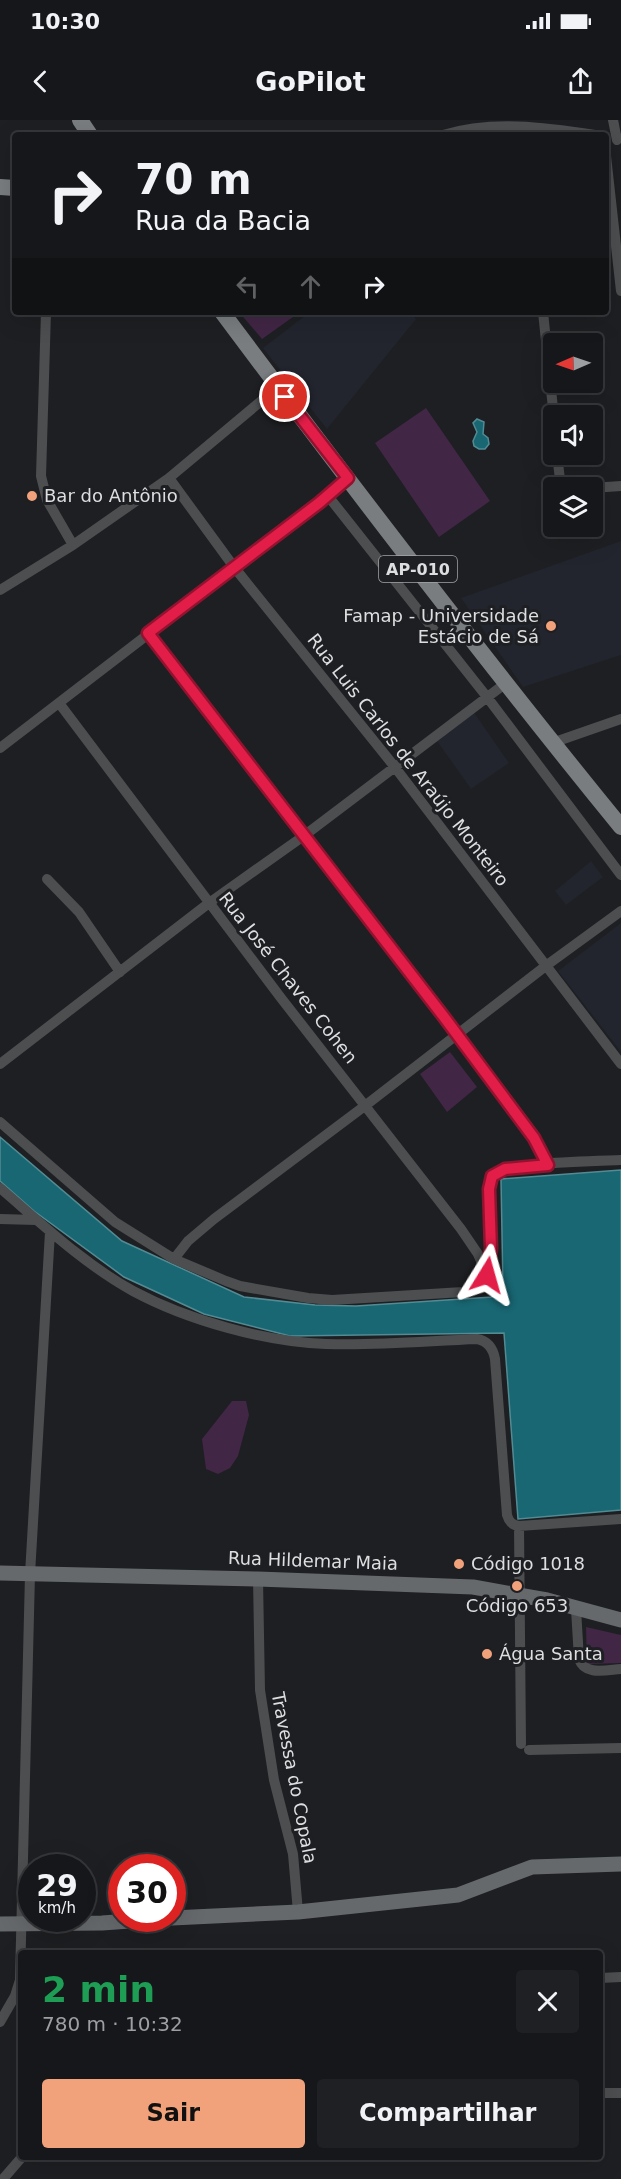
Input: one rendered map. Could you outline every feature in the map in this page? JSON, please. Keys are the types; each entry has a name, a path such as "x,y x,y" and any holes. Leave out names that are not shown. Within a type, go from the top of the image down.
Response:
{"main road":[{"name":"AP-010","path":"224,315 552,743 621,827"},
{"name":"Rua Hildemar Maia","path":"0,1573 473,1587 547,1600 621,1620"},
{"path":"186,1917 298,1911 458,1895 532,1867 621,1864"},
{"path":"0,1924 18,1924"}],"street":[{"path":"613,120 615,139"},
{"path":"450,132 477,124 552,132"},
{"path":"609,183 621,291"},
{"path":"46,315 41,476 47,500 73,545"},
{"path":"543,315 553,405"},
{"path":"0,590 73,545 169,478 278,387"},
{"name":"Rua Luis Carlos de Araújo Monteiro","path":"169,478 234,567 394,766 621,1064"},
{"path":"0,748 348,478"},
{"path":"603,487 621,486"},
{"path":"323,499 487,697 621,875"},
{"path":"148,633 456,1034 534,1138 548,1165"},
{"path":"0,1064 209,903 304,835 506,683"},
{"name":"Rua José Chaves Cohen","path":"59,703 209,903 461,1228 478,1254 487,1275"},
{"path":"552,743 621,718"},
{"path":"47,879 79,912 120,972"},
{"path":"174,1259 188,1241 206,1226 621,911"},
{"path":"0,1122 115,1222 174,1259 240,1286 332,1300 463,1292 478,1287 487,1275 492,1231 489,1189 490,1181 496,1173 517,1167 621,1160"},
{"path":"0,1188 50,1232 112,1278 135,1292 186,1314 242,1332 323,1344 477,1339 489,1344 493,1350 507,1515 512,1524 519,1526 621,1520"},
{"path":"0,1219 36,1220"},
{"path":"22,1854 30,1574 50,1232"},
{"path":"519,1526 519,1595 525,1747 621,1748"},
{"name":"Travessa do Copala","path":"258,1579 260,1690 273,1780 292,1847 298,1911"},
{"path":"576,1609 579,1659 582,1666 589,1670 621,1669"},
{"path":"20,1932 20,1950"},
{"path":"603,1978 621,1977"},
{"path":"0,2022 18,1986"},
{"path":"603,2093 621,2092"},
{"path":"3,2179 19,2160"}],"shaded area":[{"path":"242,315 296,315 262,339"},
{"path":"306,315 413,315 416,319 327,429 263,348"},
{"path":"426,408 490,501 439,537 375,443"},
{"name":"Famap - Universidade Estácio de Sá","path":"621,541 621,655 523,687 461,598"},
{"path":"473,711 509,763 471,789 437,741"},
{"path":"591,861 603,877 566,905 555,891"},
{"path":"621,923 621,1052 558,971"},
{"path":"450,1052 477,1087 447,1112 420,1074"},
{"path":"232,1401 246,1401 249,1415 238,1456 230,1468 218,1474 206,1469 202,1439"},
{"path":"586,1627 621,1635 621,1663 587,1664"}],"water":[{"path":"477,419 484,422 483,434 488,438 489,444 485,449 474,446 473,441 477,432 473,423"},
{"path":"0,1137 122,1241 244,1297 315,1305 356,1306 492,1297 503,1288 501,1179 621,1170 621,1510 518,1519 504,1333 290,1336 204,1314 124,1277 34,1211 0,1181"}],"place":[{"name":"Bar do Antônio","path":"32,496"},
{"name":"Famap - Universidade Estácio de Sá","path":"551,626"},
{"name":"Código 1018","path":"459,1564"},
{"name":"Código 653","path":"517,1586"},
{"name":"Água Santa","path":"487,1654"}],"route":[{"path":"285,397 348,478 319,503 148,633 334,873 534,1138 548,1165 505,1169 492,1176 490,1181 492,1231 487,1275"}]}
